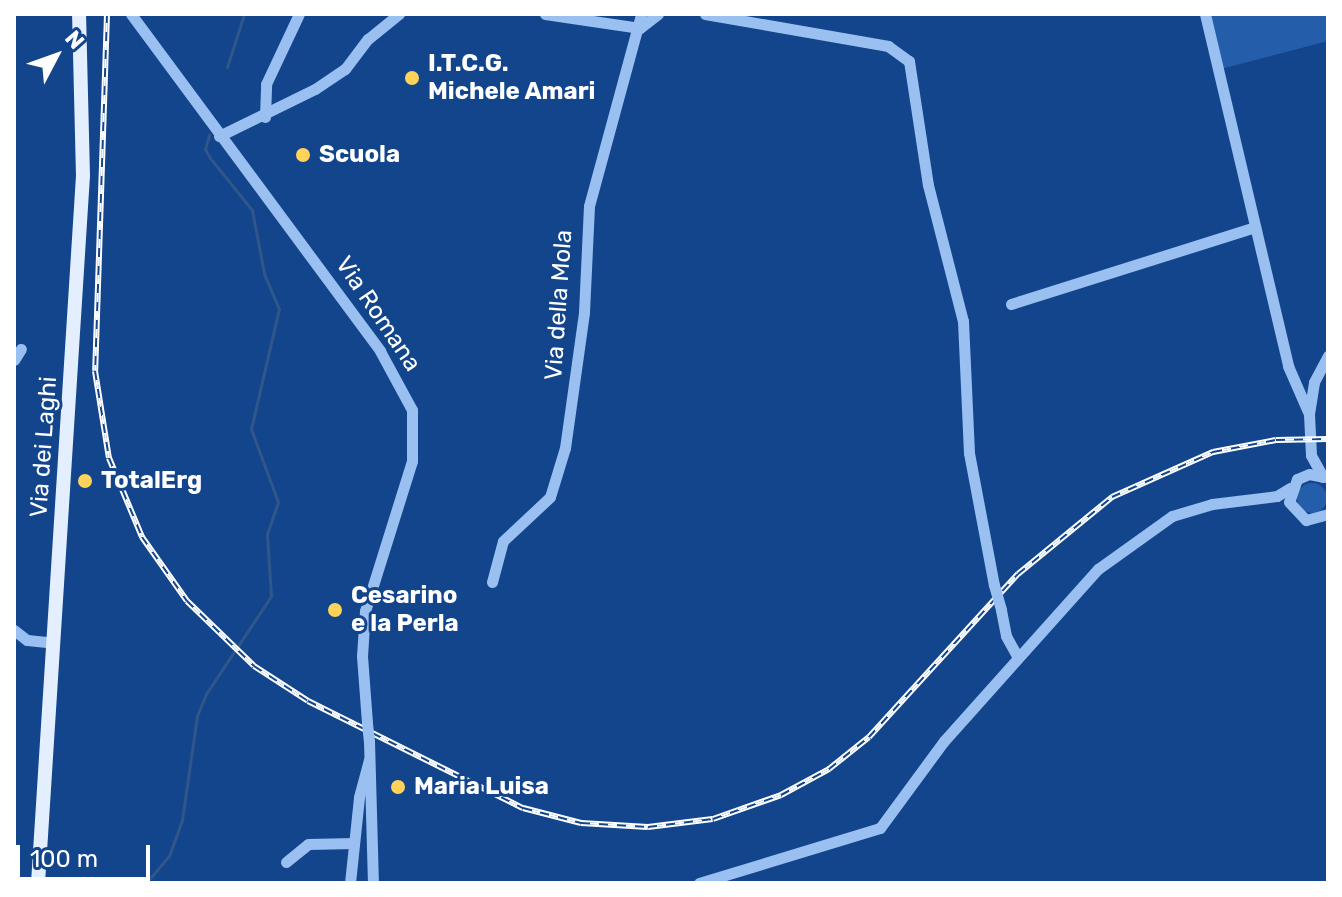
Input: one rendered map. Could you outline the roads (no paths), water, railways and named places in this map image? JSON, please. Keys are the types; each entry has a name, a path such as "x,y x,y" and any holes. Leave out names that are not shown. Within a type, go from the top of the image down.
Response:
{"main road":[{"name":"Via dei Laghi","path":"38,883 83,162 79,14"}],"street":[{"name":"Via Romana","path":"131,14 388,363 413,416 411,465 365,611 362,656 370,755 373,883"},
{"path":"265,117 266,84 299,14"},
{"path":"219,136 265,117 345,69 368,39 399,14"},
{"path":"545,14 638,28 658,14"},
{"name":"Via della Mola","path":"492,582 503,541 551,494 565,448 584,312 589,206 641,14"},
{"path":"705,14 888,46 909,61 930,197 963,321 969,453 994,585 1017,656"},
{"path":"1205,14 1289,370 1309,414"},
{"path":"1011,304 1255,227"},
{"path":"1264,499 1290,488 1301,476 1311,455 1309,414 1314,382 1328,356"},
{"path":"1311,455 1326,479"},
{"path":"1301,476 1326,479"},
{"path":"1289,502 1290,488"},
{"path":"699,883 845,843 880,828 944,741 1080,586 1153,525 1199,507 1264,499 1289,502 1306,520 1328,514"},
{"path":"14,630 27,640 54,643"},
{"path":"350,883 370,755"},
{"path":"286,862 308,844 354,843"}],"waterway":[{"path":"227,67 244,14"},
{"path":"146,883 169,856 182,820 197,716 206,694 271,596 267,534 278,502 251,429 279,309 264,273 252,210 210,158 205,149 209,135"}],"railway":[{"path":"107,14 95,371 109,458 142,537 187,601 254,666 308,701 523,808 581,823 648,827 713,819 781,795 829,769 869,737 1018,574 1112,497 1213,452 1276,440 1328,439"}],"place":[{"name":"I.T.C.G. Michele Amari","path":"412,78"},
{"name":"Scuola","path":"303,155"},
{"name":"TotalErg","path":"85,481"},
{"name":"Cesarino e la Perla","path":"335,610"},
{"name":"Maria Luisa","path":"398,787"}]}
